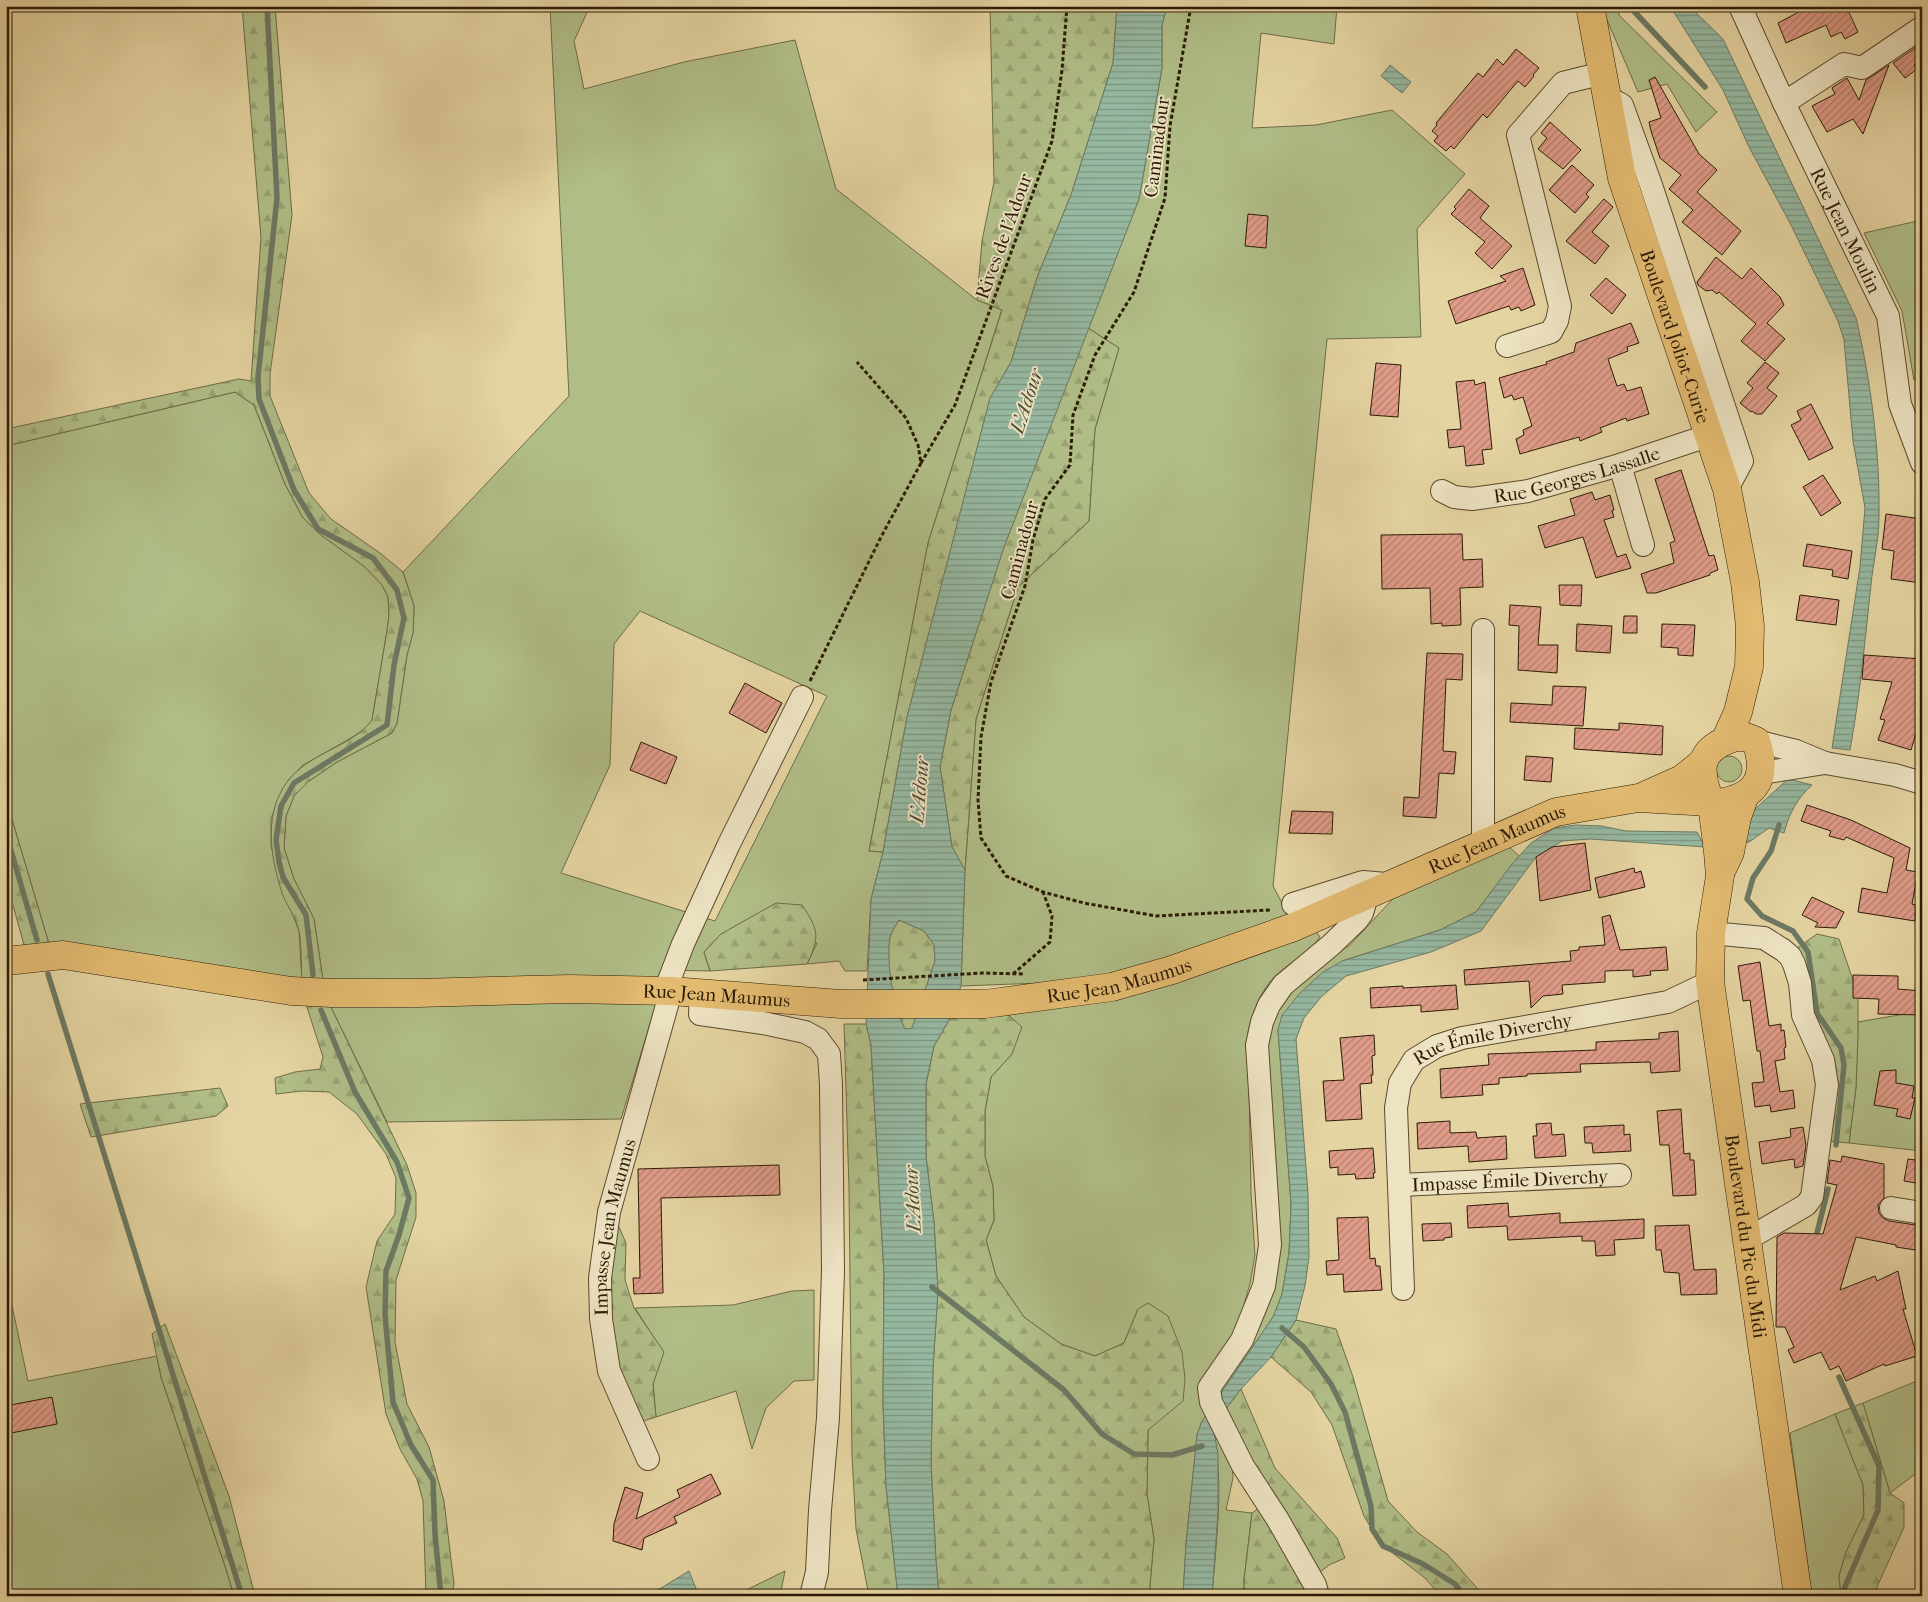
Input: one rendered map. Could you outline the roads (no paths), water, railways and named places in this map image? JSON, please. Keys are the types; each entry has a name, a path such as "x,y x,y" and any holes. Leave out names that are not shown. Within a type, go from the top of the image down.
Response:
{"main road":[{"name":"Boulevard Joliot-Curie","path":"1590,6 1622,178 1727,489 1745,582 1750,626 1748,668"},
{"path":"1720,876 1730,852 1737,817 1746,795 1757,785 1760,773 1759,749 1756,740 1758,716 1748,668"},
{"path":"1724,741 1738,712 1748,668"},
{"path":"1638,798 1682,779 1702,764 1711,748 1724,741 1735,737 1756,740"},
{"path":"1702,764 1703,777 1711,803 1720,876"},
{"path":"1638,798 1711,803 1746,795"},
{"name":"Rue Jean Maumus","path":"6,961 63,956 291,991 418,993 569,989 668,991 841,1004 985,1004 1112,987 1172,970 1294,927 1483,842 1556,812 1638,798"},
{"name":"Boulevard du Pic du Midi","path":"1720,876 1711,932 1710,982 1798,1596"}],"street":[{"name":"Rue Jean Moulin","path":"1740,6 1784,103 1888,316 1900,404 1922,463"},
{"path":"1784,103 1844,64 1862,68 1921,28"},
{"path":"1507,346 1551,332 1560,306 1518,135 1563,83 1605,85 1622,105 1651,185 1742,461 1727,489"},
{"name":"Rue Georges Lassalle","path":"1442,491 1454,498 1472,499 1528,491 1620,465 1710,435"},
{"path":"1620,465 1643,545"},
{"path":"1483,630 1483,842"},
{"name":"Impasse Jean Maumus","path":"648,1459 608,1371 601,1319 600,1278 608,1212 668,991 683,944 728,844 802,697"},
{"path":"1756,740 1796,751 1825,764 1895,775 1922,783"},
{"path":"1760,773 1825,764"},
{"path":"1294,904 1363,882 1378,890 1356,920 1331,945 1283,985 1269,1005 1262,1022 1257,1045 1270,1245 1264,1286 1242,1340 1209,1388 1215,1411 1243,1466 1278,1520 1315,1585 1318,1596"},
{"path":"1711,932 1764,938 1790,956 1800,983 1804,1015 1823,1060 1828,1085 1812,1197 1806,1205 1746,1240"},
{"name":"Rue Émile Diverchy","path":"1403,1289 1396,1108 1400,1083 1414,1060 1437,1046 1462,1038 1668,1002 1710,982"},
{"path":"702,994 700,1014 763,1023 805,1032 818,1039 829,1054 832,1085 832,1291 828,1418 817,1572 811,1596"},
{"name":"Impasse Émile Diverchy","path":"1400,1185 1620,1175"},
{"path":"1890,1208 1922,1214"}],"water":[{"name":"L'Adour","path":"1117,6 1167,6 1162,25 1162,68 1139,199 1004,547 951,710 940,767 952,847 965,870 961,986 949,1020 934,1046 926,1084 926,1157 934,1222 938,1292 933,1367 931,1463 939,1596 898,1596 886,1486 883,1402 884,1274 871,1045 866,1024 871,899 883,852 907,717 990,398 1011,362 1038,275 1071,195 1113,63","holes":["899,920 924,931 934,945 935,961 912,1028 905,1029 897,1009 891,984 890,937"]},
{"path":"1670,6 1689,6 1723,39 1856,318 1874,417 1879,517 1850,750 1832,748 1860,567 1865,508 1853,441 1844,340 1838,321 1791,225 1748,145 1723,90"},
{"path":"1390,65 1411,82 1402,93 1381,76"},
{"path":"1788,779 1812,785 1794,807 1784,833 1769,828 1749,842 1741,843 1744,819"},
{"path":"1576,825 1601,826 1626,831 1697,832 1705,847 1590,839 1562,841 1536,857 1481,931 1431,952 1346,976 1321,997 1304,1018 1296,1039 1308,1193 1309,1257 1305,1286 1296,1320 1271,1357 1241,1389 1222,1414 1214,1432 1218,1455 1218,1512 1212,1596 1183,1596 1186,1544 1197,1435 1202,1421 1273,1317 1282,1294 1289,1253 1291,1204 1278,1030 1282,1015 1300,993 1323,972 1342,961 1440,930 1476,912 1512,864 1531,843 1554,828"},
{"path":"689,1571 699,1596 648,1596"}],"waterway":[{"path":"267,6 277,198 258,377 259,399 294,490 318,529 373,558 397,590 404,618 394,665 387,725 294,783 281,806 276,840 279,862 283,877 306,915 313,975"},
{"path":"1629,6 1705,87"},
{"path":"1779,825 1771,851 1753,878 1747,899 1762,916 1793,931 1808,952 1817,1013 1841,1048 1844,1065 1836,1145"},
{"path":"6,833 37,940"},
{"path":"48,974 242,1596"},
{"path":"321,1010 355,1092 397,1162 409,1198 399,1235 386,1271 385,1315 393,1402 411,1445 433,1480 435,1534 441,1596"},
{"path":"1815,1241 1828,1189"},
{"path":"932,1287 1064,1390 1102,1434 1134,1454 1172,1455 1202,1446"},
{"path":"1282,1328 1304,1347 1331,1384 1345,1412 1371,1506 1372,1529 1383,1546 1423,1564 1455,1584 1464,1596"},
{"path":"1839,1377 1879,1466 1878,1510 1844,1589 1845,1596"}]}
